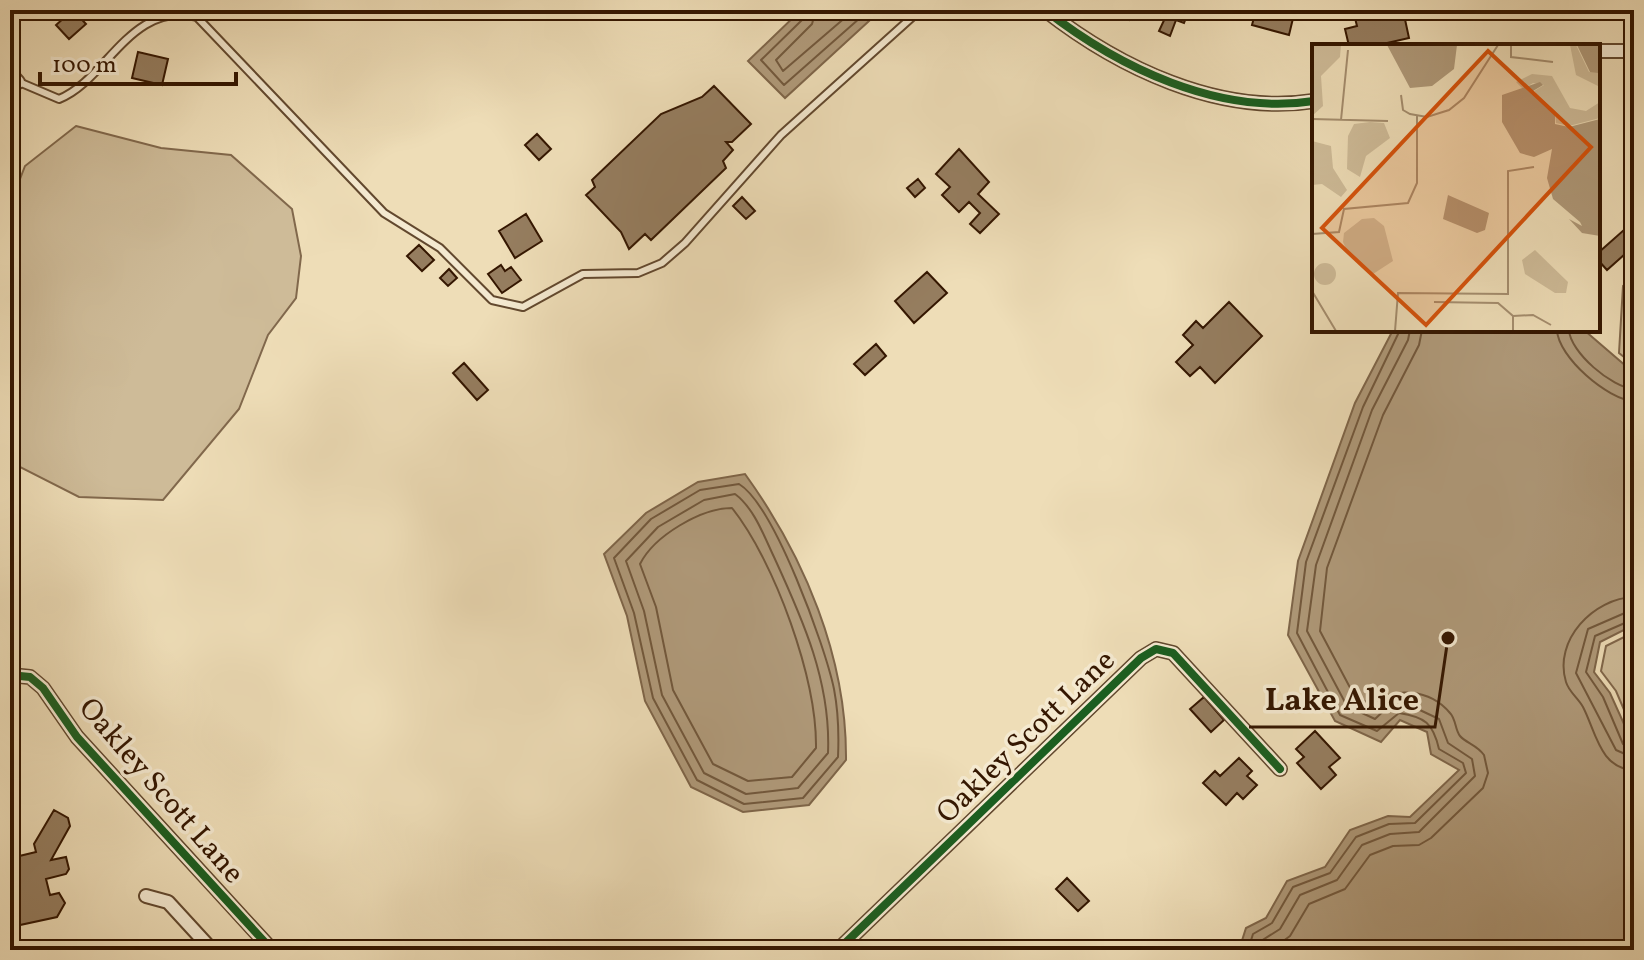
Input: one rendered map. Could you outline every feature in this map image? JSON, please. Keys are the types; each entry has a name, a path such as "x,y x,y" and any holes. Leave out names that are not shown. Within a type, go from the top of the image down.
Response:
{"street":[{"path":"1045,10 1087,43 1173,83 1240,101 1312,101"},
{"path":"1600,51 1634,51"},
{"name":"Oakley Scott Lane","path":"838,950 1141,658 1156,649 1173,653 1280,769"},
{"name":"Oakley Scott Lane","path":"10,675 30,677 43,688 77,737 272,950"},
{"path":"146,896 168,902 212,950"}],"lane":[{"path":"14,78 59,99 78,91 108,54 159,18 183,13 197,17 384,213 440,248 492,300 523,307 583,274 638,273 662,263 685,243 781,135 920,10"}],"shaded area":[{"path":"76,126 161,148 231,155 292,209 301,256 296,298 268,335 239,409 163,500 79,497 10,462 10,205 25,166"},
{"path":"1634,276 1634,365 1619,353 1623,286"},
{"path":"1634,632 1634,733 1616,691 1601,671 1606,646"}],"water":[{"path":"801,10 881,10 785,98 748,61"},
{"path":"1392,332 1586,332 1634,373 1634,625 1600,642 1594,672 1610,693 1634,746 1634,950 1239,950 1246,928 1266,918 1287,881 1325,867 1350,830 1388,816 1410,817 1459,770 1431,754 1427,732 1400,720 1381,742 1335,721 1288,635 1298,561 1355,403"},
{"path":"745,474 786,539 818,609 839,683 846,760 809,805 743,812 691,787 645,701 627,616 604,554 646,513 698,482"}],"building":[{"path":"73,10 86,24 69,39 56,25"},
{"path":"1126,10 1151,10 1130,20"},
{"path":"1151,10 1189,10 1184,23 1176,20 1170,36 1159,31 1166,16"},
{"path":"1256,10 1295,10 1289,35 1252,25"},
{"path":"1353,10 1403,10 1409,38 1383,44 1349,44 1345,29 1357,26"},
{"path":"1452,10 1487,10 1455,19"},
{"path":"138,52 168,59 162,85 132,78"},
{"path":"714,86 751,124 732,142 726,142 733,150 723,161 726,168 651,240 645,234 629,249 621,232 586,195 595,187 592,180 661,114 702,97"},
{"path":"537,134 551,149 539,160 525,145"},
{"path":"959,149 989,182 978,194 999,214 980,233 970,224 980,213 969,202 959,212 942,195 950,187 936,174"},
{"path":"918,179 925,188 915,197 907,188"},
{"path":"742,197 755,211 746,219 733,206"},
{"path":"526,214 542,241 515,258 499,231"},
{"path":"1625,229 1634,238 1634,246 1607,270 1600,262 1600,251"},
{"path":"419,245 434,260 422,271 407,256"},
{"path":"501,265 505,271 511,267 521,280 502,293 488,274"},
{"path":"449,269 457,278 448,286 440,278"},
{"path":"927,272 947,293 914,323 895,301"},
{"path":"1229,302 1262,336 1215,383 1200,367 1190,376 1176,362 1193,345 1183,335 1196,321 1203,328"},
{"path":"876,344 886,356 865,375 854,364"},
{"path":"464,363 488,390 477,400 453,373"},
{"path":"1204,697 1224,720 1211,732 1190,709"},
{"path":"1315,731 1340,758 1329,767 1336,775 1321,789 1297,763 1304,757 1296,749"},
{"path":"1239,758 1252,771 1247,776 1257,785 1243,799 1237,793 1226,805 1203,783 1215,771 1220,776"},
{"path":"54,810 68,818 70,826 51,860 66,857 69,869 66,874 46,879 50,895 59,893 65,903 57,917 20,925 10,886 10,849 15,857 36,852 34,844"},
{"path":"1067,878 1089,901 1078,911 1056,889"}],"cycle path":[{"path":"1045,10 1137,68 1206,94 1278,104 1312,101"},
{"path":"838,950 1141,658 1156,649 1173,653 1280,769"},
{"path":"10,675 30,677 43,688 77,737 272,950"}],"place":[{"name":"Lake Alice","path":"1448,638"}]}
